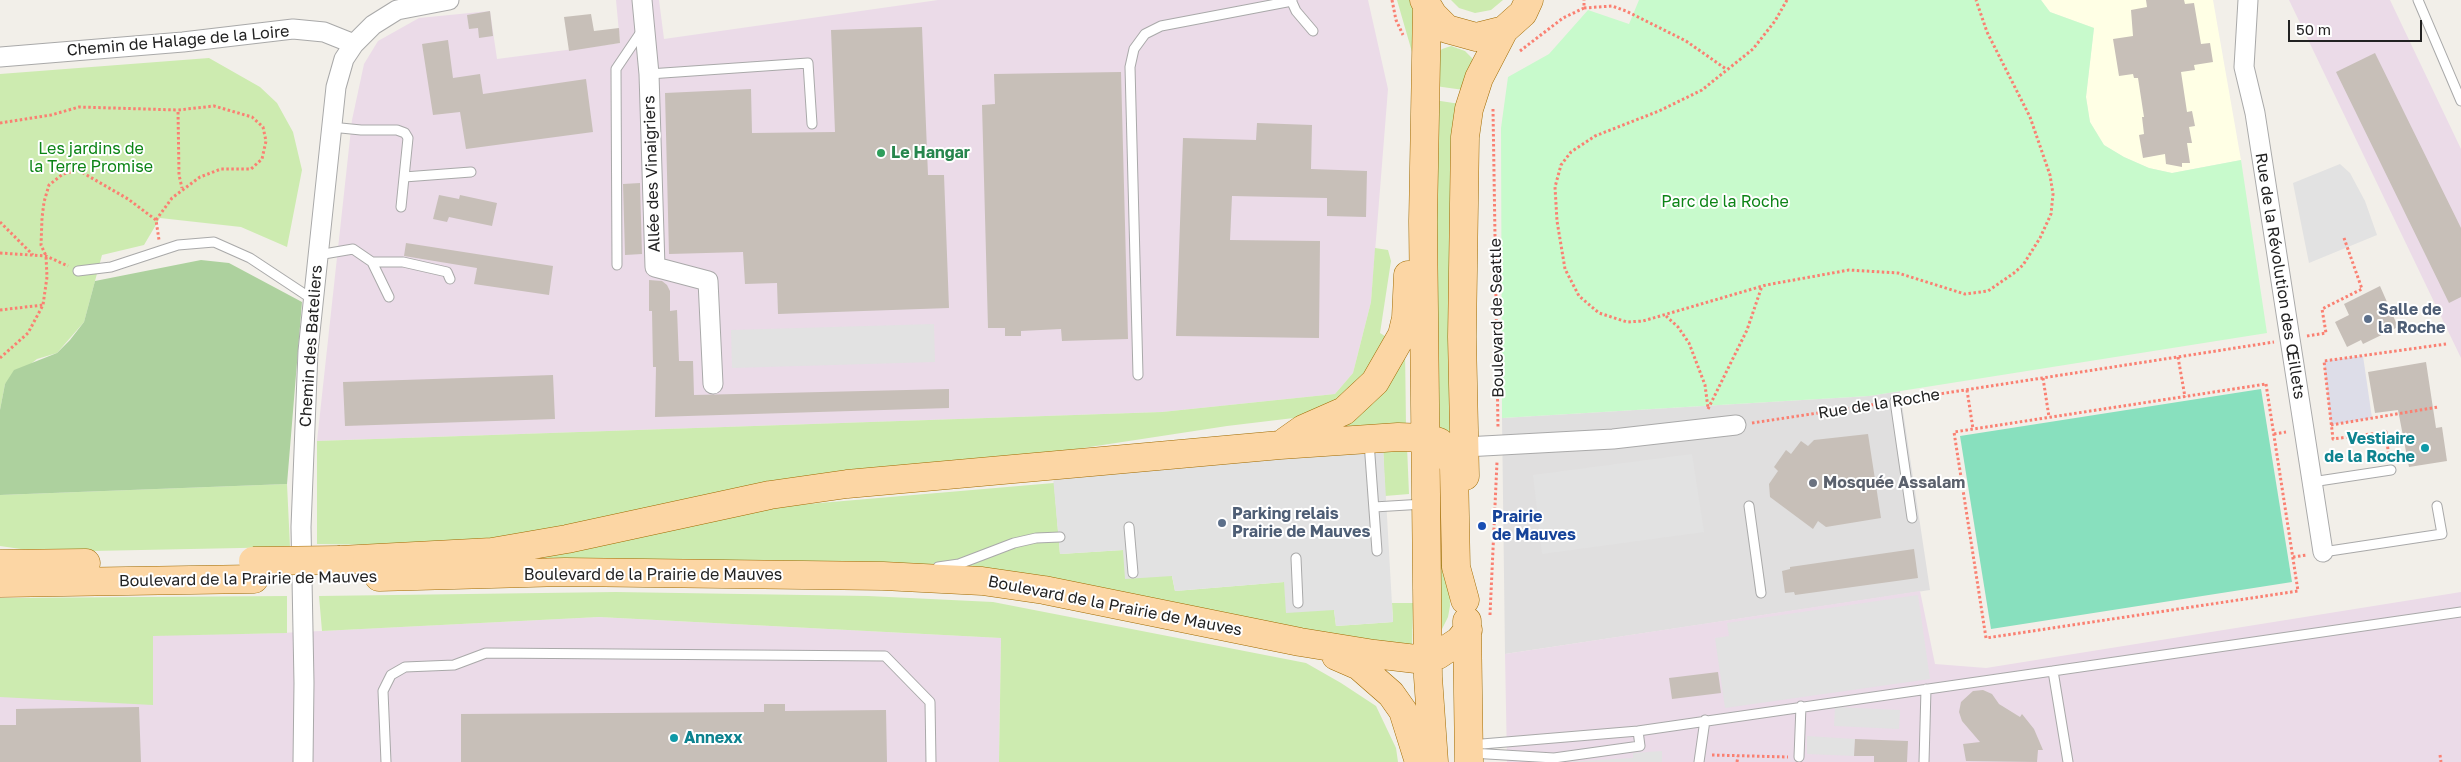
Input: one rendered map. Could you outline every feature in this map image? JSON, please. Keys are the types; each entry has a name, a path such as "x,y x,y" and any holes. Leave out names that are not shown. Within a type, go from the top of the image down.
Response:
{"main road":[{"path":"1426,4 1440,23 1466,36 1485,36 1504,30 1532,1"},
{"path":"1426,4 1424,220 1426,504 1428,658 1434,762"},
{"name":"Boulevard de Seattle","path":"1465,600 1465,447 1462,337 1466,127 1469,109 1479,78 1504,30"},
{"name":"Boulevard de la Prairie de Mauves","path":"1280,445 1303,429 1344,412 1375,382 1402,335 1406,318 1410,242 1424,220"},
{"name":"Boulevard de la Prairie de Mauves","path":"340,569 492,552 568,539 770,495 847,484 1280,445 1369,438 1427,438"},
{"name":"Boulevard de Seattle","path":"1427,438 1438,442 1449,450 1454,467 1456,567 1465,600 1478,625 1469,753"},
{"name":"Boulevard de la Prairie de Mauves","path":"0,564 253,570 340,569 883,576 982,581 1044,590 1300,642 1374,654 1428,658"},
{"name":"Boulevard de la Prairie de Mauves","path":"0,583 253,570"},
{"path":"1428,658 1446,650 1478,625"},
{"name":"Boulevard de la Prairie de Mauves","path":"1300,642 1359,666 1391,694 1402,711 1419,762"},
{"path":"1432,729 1447,744 1469,753"}],"street":[{"name":"Chemin des Bateliers","path":"303,762 304,683 301,527 308,351 331,126 339,73 344,59 354,44 372,25 397,10 449,0"},
{"name":"Allée des Vinaigriers","path":"642,0 646,25 649,74 655,266 708,281 713,384"},
{"name":"Rue de la Révolution des Œillets","path":"2248,0 2243,46 2244,67 2255,113 2323,552"},
{"name":"Chemin de Halage de la Loire","path":"0,57 183,42 286,29 324,32 354,44"},
{"path":"1465,447 1498,447 1613,438 1736,425"}],"lane":[{"path":"2418,0 2461,101"},
{"path":"1138,375 1130,82 1130,67 1134,49 1145,34 1161,26 1292,1 1296,11 1313,31"},
{"name":"Allée des Vinaigriers","path":"617,265 616,69 646,25"},
{"name":"Allée des Vinaigriers","path":"649,74 808,62 812,124"},
{"path":"331,126 361,130 402,130 408,138 401,207"},
{"path":"404,177 471,172"},
{"path":"78,271 110,267 178,245 214,242 250,258 312,299"},
{"path":"318,255 353,249 372,262 389,298"},
{"path":"372,262 403,262 447,272 450,279"},
{"path":"1895,401 1912,518"},
{"path":"1369,438 1377,551"},
{"path":"2312,482 2391,470"},
{"path":"1374,507 1426,504"},
{"path":"1749,506 1761,593"},
{"path":"2323,552 2442,534 2437,506"},
{"path":"1129,527 1133,572"},
{"path":"883,576 959,564 1014,543 1036,538 1060,537"},
{"path":"1296,558 1298,603"},
{"path":"1469,753 1638,731 2461,612"},
{"path":"386,762 383,692 391,675 405,667 454,665 486,653 885,656 930,702 932,762"},
{"path":"2053,671 2068,762"},
{"path":"1924,762 1926,689"},
{"path":"1799,757 1801,706"},
{"path":"1699,758 1705,720"},
{"path":"1469,753 1554,758 1640,746 1638,731"}],"path":[{"path":"1584,0 1584,8"},
{"path":"1787,0 1753,49 1702,90 1595,136 1580,144 1561,165 1555,187 1561,253 1565,269 1579,296 1599,313 1627,322 1644,321 1762,286 1834,272 1877,270 1918,278 1965,294 1976,294 1988,291 2000,284 2023,265 2040,238 2051,214 2053,194 2050,175 2030,117 1986,32 1976,0"},
{"path":"1514,56 1563,18 1584,8 1612,6 1686,40 1726,69"},
{"name":"Boulevard de Seattle","path":"1478,625 1498,447 1495,102"},
{"path":"0,123 51,115 79,107 178,110 214,106 252,117 264,127 266,141 262,159 251,169 221,169 200,177 182,188 156,220"},
{"path":"178,110 179,175 182,188"},
{"path":"0,358 8,353 28,333 43,305 48,277 46,256 41,245 44,202 49,185 64,174 78,170 128,199 156,220 161,250"},
{"path":"0,222 34,255"},
{"name":"Rue de la Roche","path":"1736,425 2326,333 2322,309 2362,289 2344,238"},
{"path":"0,253 46,256 78,271"},
{"path":"1708,409 1747,330 1762,286"},
{"path":"0,310 43,305"},
{"path":"1665,316 1678,327 1689,343 1704,385 1710,428"},
{"path":"2391,470 2386,432 2333,439 2324,361 2446,344"},
{"path":"2178,357 2185,397"},
{"path":"2043,378 2049,417"},
{"path":"2266,384 2298,591 1986,638 1954,432 2185,397 2266,384"},
{"path":"1968,390 1973,429"},
{"path":"2331,425 2438,407"},
{"path":"2440,755 2441,762"},
{"path":"1699,758 1738,756 1799,757"},
{"path":"1737,762 1738,756"}],"shaded area":[{"path":"616,0 659,0 664,39 938,0 1368,0 1388,89 1371,302 1353,373 1335,394 1162,412 317,441 352,120 364,64 378,41 419,18 490,11 497,59 620,43"},
{"path":"2041,0 2213,0 2241,160 2172,173 2149,168 2124,157 2104,145 2090,122 2086,97 2094,28 2050,12"},
{"path":"2289,0 2390,0 2461,149 2461,358"},
{"path":"2340,164 2350,173 2365,201 2377,235 2309,263 2293,183"},
{"path":"934,324 935,362 732,368 731,330"},
{"path":"2363,356 2372,418 2331,425 2324,361"},
{"path":"1900,391 1930,590 1505,654 1502,418 1869,396"},
{"name":"Parking relais Prairie de Mauves","path":"1383,446 1393,622 1336,626 1334,610 1286,613 1284,582 1175,591 1172,576 1125,579 1123,550 1060,554 1053,477"},
{"path":"1692,454 1704,532 1542,554 1533,475"},
{"path":"1920,591 1935,664 1986,668 2461,592 2461,762 1507,762 1505,654"},
{"path":"1918,595 1930,679 1725,708 1715,638 1729,636 1727,623"},
{"path":"599,617 1001,638 999,762 0,762 0,638 281,633"},
{"path":"1835,707 1900,710 1899,729 1834,726"},
{"path":"1807,736 1855,739 1854,756 1807,754"},
{"path":"1662,751 1662,762 1562,762 1633,758 1633,753"}],"green space":[{"path":"1397,0 1412,0 1416,17 1416,84 1412,84 1412,52"},
{"path":"1451,0 1503,0 1491,10 1475,13 1459,8"},
{"name":"Parc de la Roche","path":"1639,0 2041,0 2050,12 2094,28 2086,97 2090,122 2104,145 2124,157 2149,168 2172,173 2241,160 2267,333 1869,396 1502,418 1501,128 1508,77 1549,54 1588,10 1629,24"},
{"path":"1451,46 1465,51 1472,58 1473,63 1464,90 1435,86 1438,53 1442,49"},
{"name":"Les jardins de la Terre Promise","path":"209,58 260,87 277,103 293,132 302,170 287,247 241,227 160,218 144,245 102,255 84,322 57,353 37,359 5,384 0,410 0,74"},
{"path":"1434,100 1460,104 1458,446 1436,431"},
{"path":"1375,248 1388,250 1391,261 1380,333 1388,338 1359,386 1337,404 1302,417 1227,426 573,526 455,546 317,544 317,441 1162,412 1335,394 1353,373 1371,302"},
{"path":"201,260 229,263 302,302 287,484 0,495 0,410 5,384 14,370 57,353 70,340 84,322 95,281"},
{"path":"1405,347 1406,427 1331,435"},
{"path":"2261,389 2292,582 1991,629 1960,436"},
{"path":"1383,446 1407,446 1409,494 1385,496"},
{"path":"1054,483 1060,554 1123,550 1172,576 1175,591 1284,582 1334,610 1336,626 1393,622 1392,603 1413,603 1412,647 1380,647 1009,572 527,565 527,557 785,506"},
{"path":"287,484 290,547 42,552 0,546 0,495"},
{"path":"1437,492 1447,493 1450,606 1448,617 1441,631"},
{"path":"616,592 868,596 993,602 1306,663 1376,706 1396,748 1398,762 999,762 1001,638 599,617 322,631 319,596"},
{"path":"287,596 287,633 153,636 153,705 0,697 0,598"}],"building":[{"path":"2146,0 2184,0 2185,4 2194,3 2201,44 2210,43 2213,62 2194,65 2195,70 2181,72 2187,112 2192,111 2195,126 2189,127 2192,143 2187,143 2190,163 2182,163 2182,167 2166,164 2165,154 2143,158 2139,135 2144,134 2142,117 2144,117 2138,78 2134,78 2133,74 2119,76 2113,39 2133,36 2131,10 2147,7"},
{"path":"490,11 493,36 479,38 478,28 469,29 467,15"},
{"path":"591,14 594,31 619,28 620,43 569,51 564,17"},
{"name":"Le Hangar","path":"922,27 928,175 944,175 949,308 778,314 777,283 745,284 743,252 669,254 665,93 751,89 752,133 835,132 831,30"},
{"path":"448,40 453,78 480,74 483,94 586,79 593,132 466,149 460,112 433,115 422,44"},
{"path":"2375,53 2461,228 2461,297 2449,303 2336,72"},
{"path":"1121,72 1128,339 1062,341 1061,329 1021,331 1021,336 1005,336 1005,328 988,328 982,105 995,104 994,74"},
{"path":"1257,123 1312,125 1311,169 1367,171 1366,217 1327,216 1327,198 1232,196 1230,240 1320,241 1319,338 1176,336 1183,138 1256,140"},
{"path":"640,183 642,254 625,255 623,184"},
{"path":"439,195 459,199 460,195 497,203 492,226 449,217 447,222 433,219"},
{"path":"406,243 553,266 549,295 474,284 477,268 404,256"},
{"path":"649,280 662,281 670,291 670,311 677,310 679,361 693,361 694,395 949,389 949,408 655,417 656,367 653,367 652,311 649,311"},
{"name":"Salle de la Roche","path":"2380,286 2398,327 2363,344 2361,340 2347,347 2335,322 2349,315 2344,304"},
{"path":"2426,362 2436,428 2442,427 2447,461 2409,467 2398,410 2375,413 2368,372"},
{"path":"553,375 555,419 345,426 343,382"},
{"name":"Mosquée Assalam","path":"1868,434 1881,518 1826,527 1818,521 1813,529 1770,497 1769,484 1778,471 1774,467 1786,450 1791,454 1801,441 1808,446 1814,440"},
{"path":"1914,549 1918,578 1795,595 1794,592 1785,593 1782,571 1790,569 1790,567"},
{"path":"1718,672 1721,693 1672,699 1669,678"},
{"path":"1983,690 1992,694 1999,704 2020,717 2022,714 2034,729 2043,750 2038,750 2037,762 1966,761 1963,744 1980,742 1962,721 1959,712 1961,702 1973,691"},
{"name":"Annexx","path":"764,704 785,704 785,711 886,710 887,762 461,762 461,714 764,712"},
{"path":"139,707 141,762 0,762 0,725 16,725 16,709"},
{"path":"1855,739 1908,741 1907,762 1874,762 1874,756 1854,756"}],"place":[{"name":"Le Hangar","path":"881,153"},
{"name":"Salle de la Roche","path":"2368,319"},
{"name":"Vestiaire de la Roche","path":"2425,448"},
{"name":"Mosquée Assalam","path":"1813,483"},
{"name":"Parking relais Prairie de Mauves","path":"1222,523"},
{"name":"Prairie de Mauves","path":"1482,526"},
{"name":"Annexx","path":"674,738"}]}
